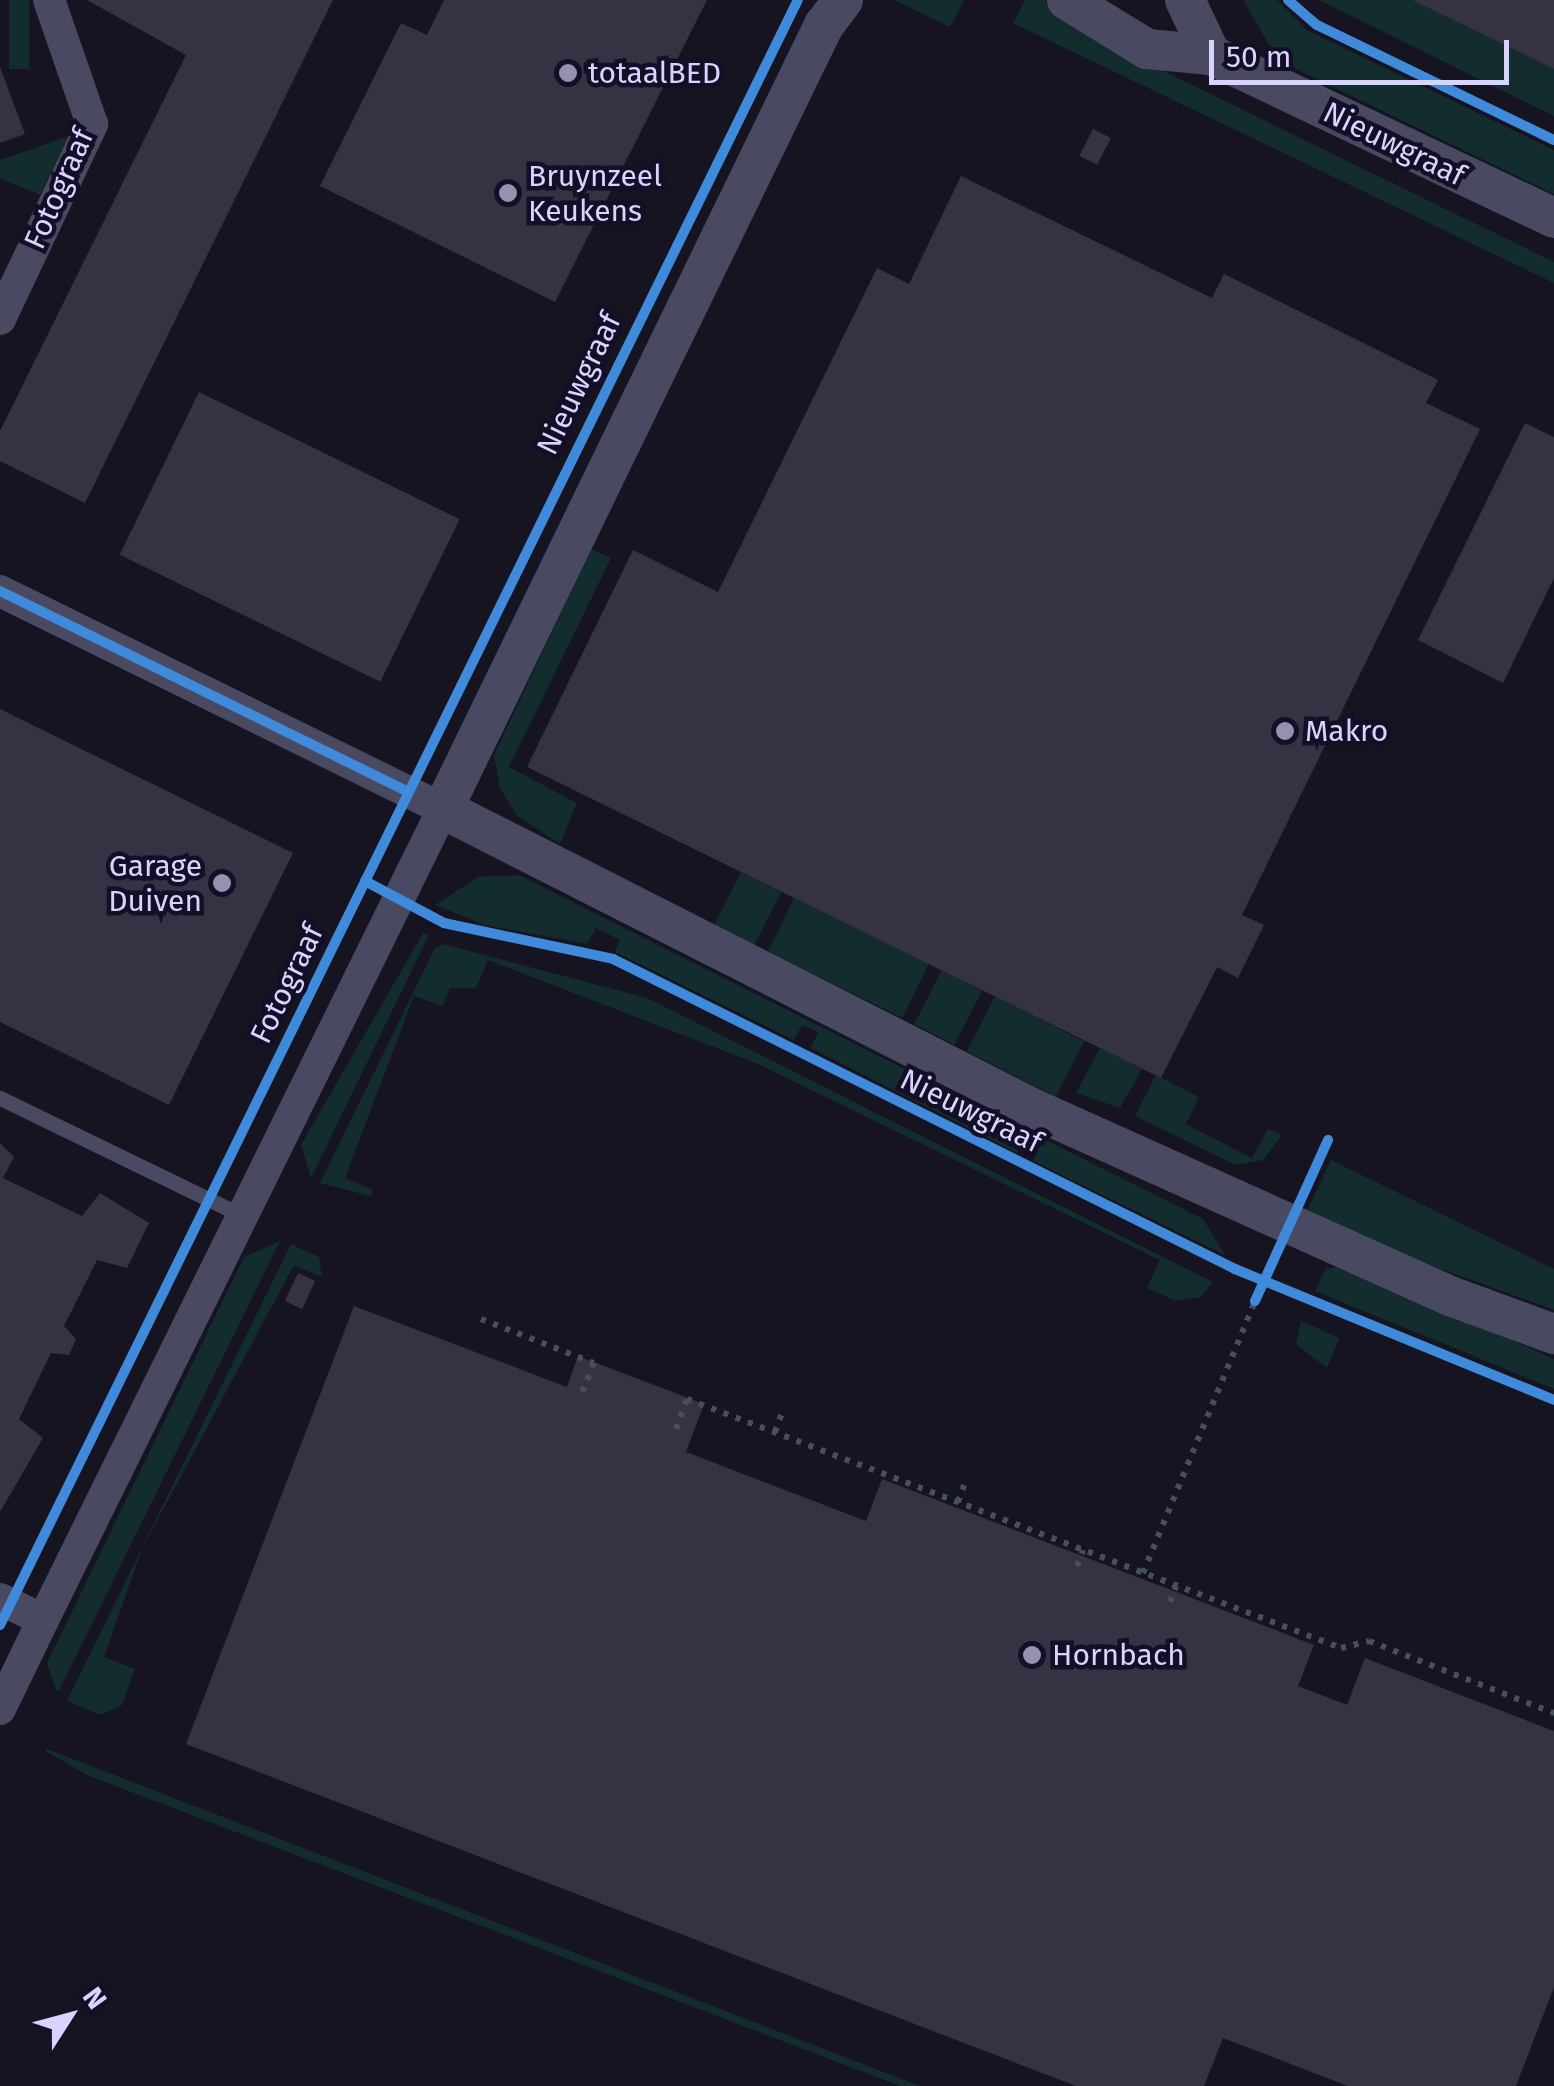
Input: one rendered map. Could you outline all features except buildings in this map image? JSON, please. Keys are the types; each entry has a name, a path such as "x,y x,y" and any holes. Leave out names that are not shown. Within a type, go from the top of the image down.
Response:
{"street":[{"name":"Fotograaf","path":"0,318 92,124 50,0"},
{"name":"Nieuwgraaf","path":"843,0 789,96 443,809 1034,1109 1450,1296 1554,1334"},
{"name":"Nieuwgraaf","path":"1068,0 1146,49 1211,55 1544,219"},
{"path":"1186,0 1211,55"},
{"path":"0,591 443,809 0,1709"},
{"path":"0,1598 44,1620"}],"lane":[{"path":"0,1098 241,1216"}],"path":[{"path":"1144,1573 1264,1282"},
{"path":"482,1319 594,1363 582,1393"},
{"path":"676,1429 687,1399 1341,1648 1368,1642 1554,1713"},
{"path":"774,1432 783,1410"},
{"path":"958,1502 966,1480"},
{"path":"1077,1566 1083,1550"},
{"path":"1170,1602 1176,1586"}],"green space":[{"path":"9,0 29,0 29,69 9,69"},
{"path":"894,0 964,0 950,27"},
{"path":"1025,0 1045,0 1100,40 1554,262 1554,283 1013,23"},
{"path":"1243,0 1277,0 1307,30 1554,150 1554,194 1296,69 1271,48"},
{"path":"1319,0 1412,0 1554,69 1554,116"},
{"path":"69,136 40,195 0,178 0,160"},
{"path":"591,549 611,558 509,767 577,803 560,844 517,816 500,788 494,755"},
{"path":"741,872 781,892 754,945 714,925"},
{"path":"519,875 1203,1219 1225,1255 1033,1161 1040,1146 1025,1138 1017,1153 811,1048 818,1032 802,1025 794,1040 615,952 620,940 596,928 587,944 485,925 435,905 478,877"},
{"path":"794,898 929,964 903,1018 768,952"},
{"path":"423,933 429,935 311,1178 301,1145"},
{"path":"443,944 647,998 1213,1282 1201,1297 1176,1301 1147,1288 1160,1260 758,1064 488,960 476,988 450,988 443,1006 414,996 345,1178 373,1190 370,1196 320,1183 435,948"},
{"path":"942,970 982,990 954,1045 914,1024"},
{"path":"995,996 1084,1041 1056,1097 967,1051"},
{"path":"1100,1048 1142,1069 1120,1108 1076,1093"},
{"path":"1156,1075 1199,1097 1186,1124 1252,1158 1268,1129 1282,1135 1263,1160 1236,1165 1135,1116"},
{"path":"1331,1160 1554,1269 1554,1310 1303,1219"},
{"path":"280,1241 59,1691 56,1690 47,1663 244,1257"},
{"path":"291,1244 319,1257 322,1277 294,1265 142,1549 104,1657 135,1669 122,1705 101,1715 67,1701"},
{"path":"1347,1265 1554,1359 1554,1389 1315,1291 1326,1269"},
{"path":"1301,1321 1339,1338 1327,1368 1296,1344"},
{"path":"45,1751 920,2086 900,2086 87,1775"}],"cycle path":[{"path":"0,1625 798,0"},
{"path":"1288,0 1317,25 1554,140"},
{"path":"0,591 406,791"},
{"path":"365,881 444,923 613,959 1235,1269 1554,1400"},
{"path":"1255,1301 1328,1140"}],"place":[{"name":"totaalBED","path":"568,73"},
{"name":"Bruynzeel Keukens","path":"508,193"},
{"name":"Makro","path":"1285,731"},
{"name":"Garage Duiven","path":"222,883"},
{"name":"Hornbach","path":"1032,1655"}]}
